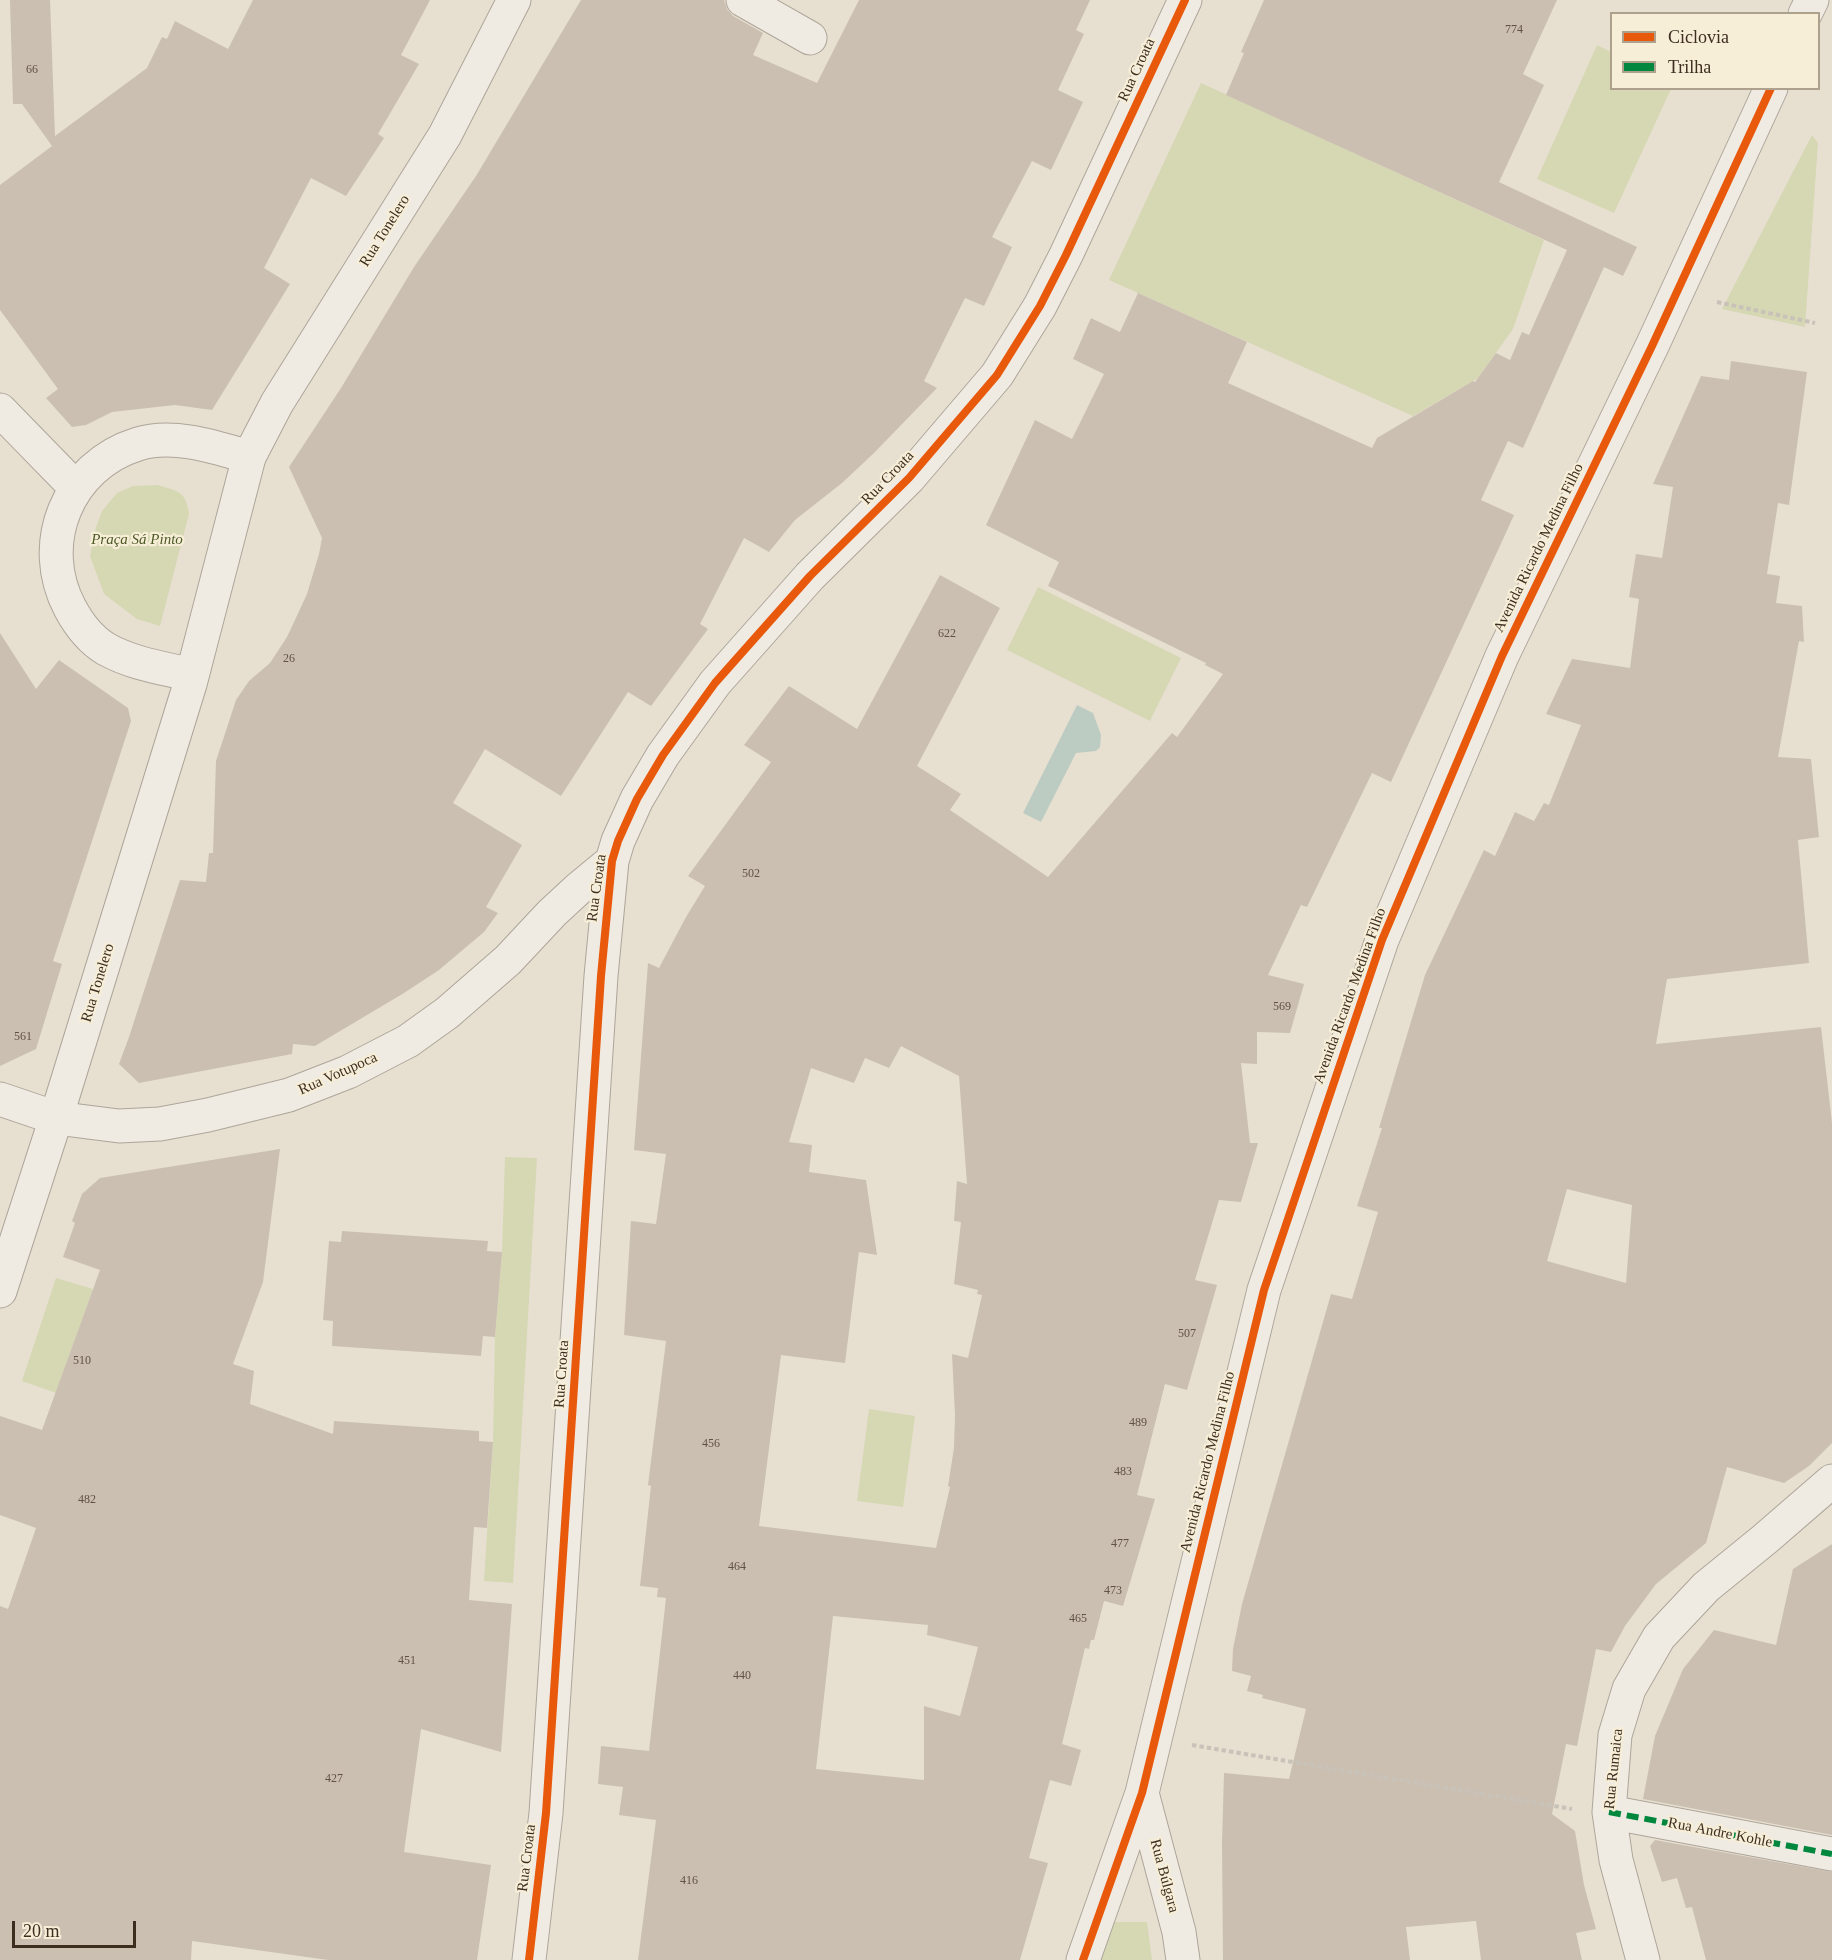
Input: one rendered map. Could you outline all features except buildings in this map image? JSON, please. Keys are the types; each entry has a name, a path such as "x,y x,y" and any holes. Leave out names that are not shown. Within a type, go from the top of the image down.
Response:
{"street":[{"name":"Rua Tonelero","path":"249,457 277,403 445,135 514,0"},
{"path":"743,0 810,38"},
{"name":"Rua Croata","path":"529,1960 547,1802 600,976 612,861 618,841 637,799 663,755 715,683 810,576 909,478 997,375 1040,306 1066,255 1185,0"},
{"name":"Avenida Ricardo Medina Filho","path":"1083,1960 1142,1793 1264,1290 1382,940 1502,656 1652,346 1770,90"},
{"path":"0,410 76,488"},
{"path":"189,441 249,457 192,675 137,663 104,648 78,623 61,591 55,556 60,520 76,488 104,460 138,444 189,441"},
{"name":"Rua Tonelero","path":"0,1291 56,1118 192,675"},
{"name":"Rua Votupoca","path":"0,1100 56,1118 119,1126 160,1124 289,1095 348,1072 408,1041 447,1013 508,960 578,889 612,861"},
{"name":"Rua Rumaica","path":"1643,1960 1616,1860 1609,1812 1615,1735 1629,1689 1659,1637 1706,1587 1832,1481"},
{"name":"Rua Búlgara","path":"1142,1793 1179,1932 1183,1960"},
{"name":"Rua Andre Kohle","path":"1609,1812 1832,1854"}],"path":[{"path":"1717,303 1815,323"},
{"path":"1155,1739 1575,1809 1609,1812"}],"green space":[{"path":"1597,45 1610,52 1610,90 1671,90 1614,213 1537,179"},
{"path":"1201,83 1544,240 1513,329 1478,378 1413,416 1109,280"},
{"path":"1812,135 1818,143 1805,327 1722,309"},
{"name":"Praça Sá Pinto","path":"157,485 180,493 186,501 189,514 160,626 137,619 104,594 90,556 102,511 117,493 133,486"},
{"path":"1038,587 1181,658 1150,721 1007,650"},
{"path":"505,1157 537,1158 513,1583 484,1581 493,1442 495,1337 502,1252"},
{"path":"56,1278 93,1289 56,1393 22,1381"},
{"path":"869,1409 915,1416 903,1507 857,1501"},
{"path":"1111,1922 1147,1922 1152,1960 1100,1960"}],"shaded area":[{"path":"1077,705 1093,713 1101,735 1100,747 1096,751 1076,753 1041,822 1023,813"}],"marked path":[{"path":"1609,1812 1832,1854"}],"cycle path":[{"path":"529,1960 546,1813 601,976 612,861 618,841 637,799 663,755 715,683 810,576 909,478 997,375 1040,306 1066,255 1185,0"},
{"path":"1083,1960 1142,1793 1264,1290 1382,940 1502,656 1652,346 1770,90"}]}
